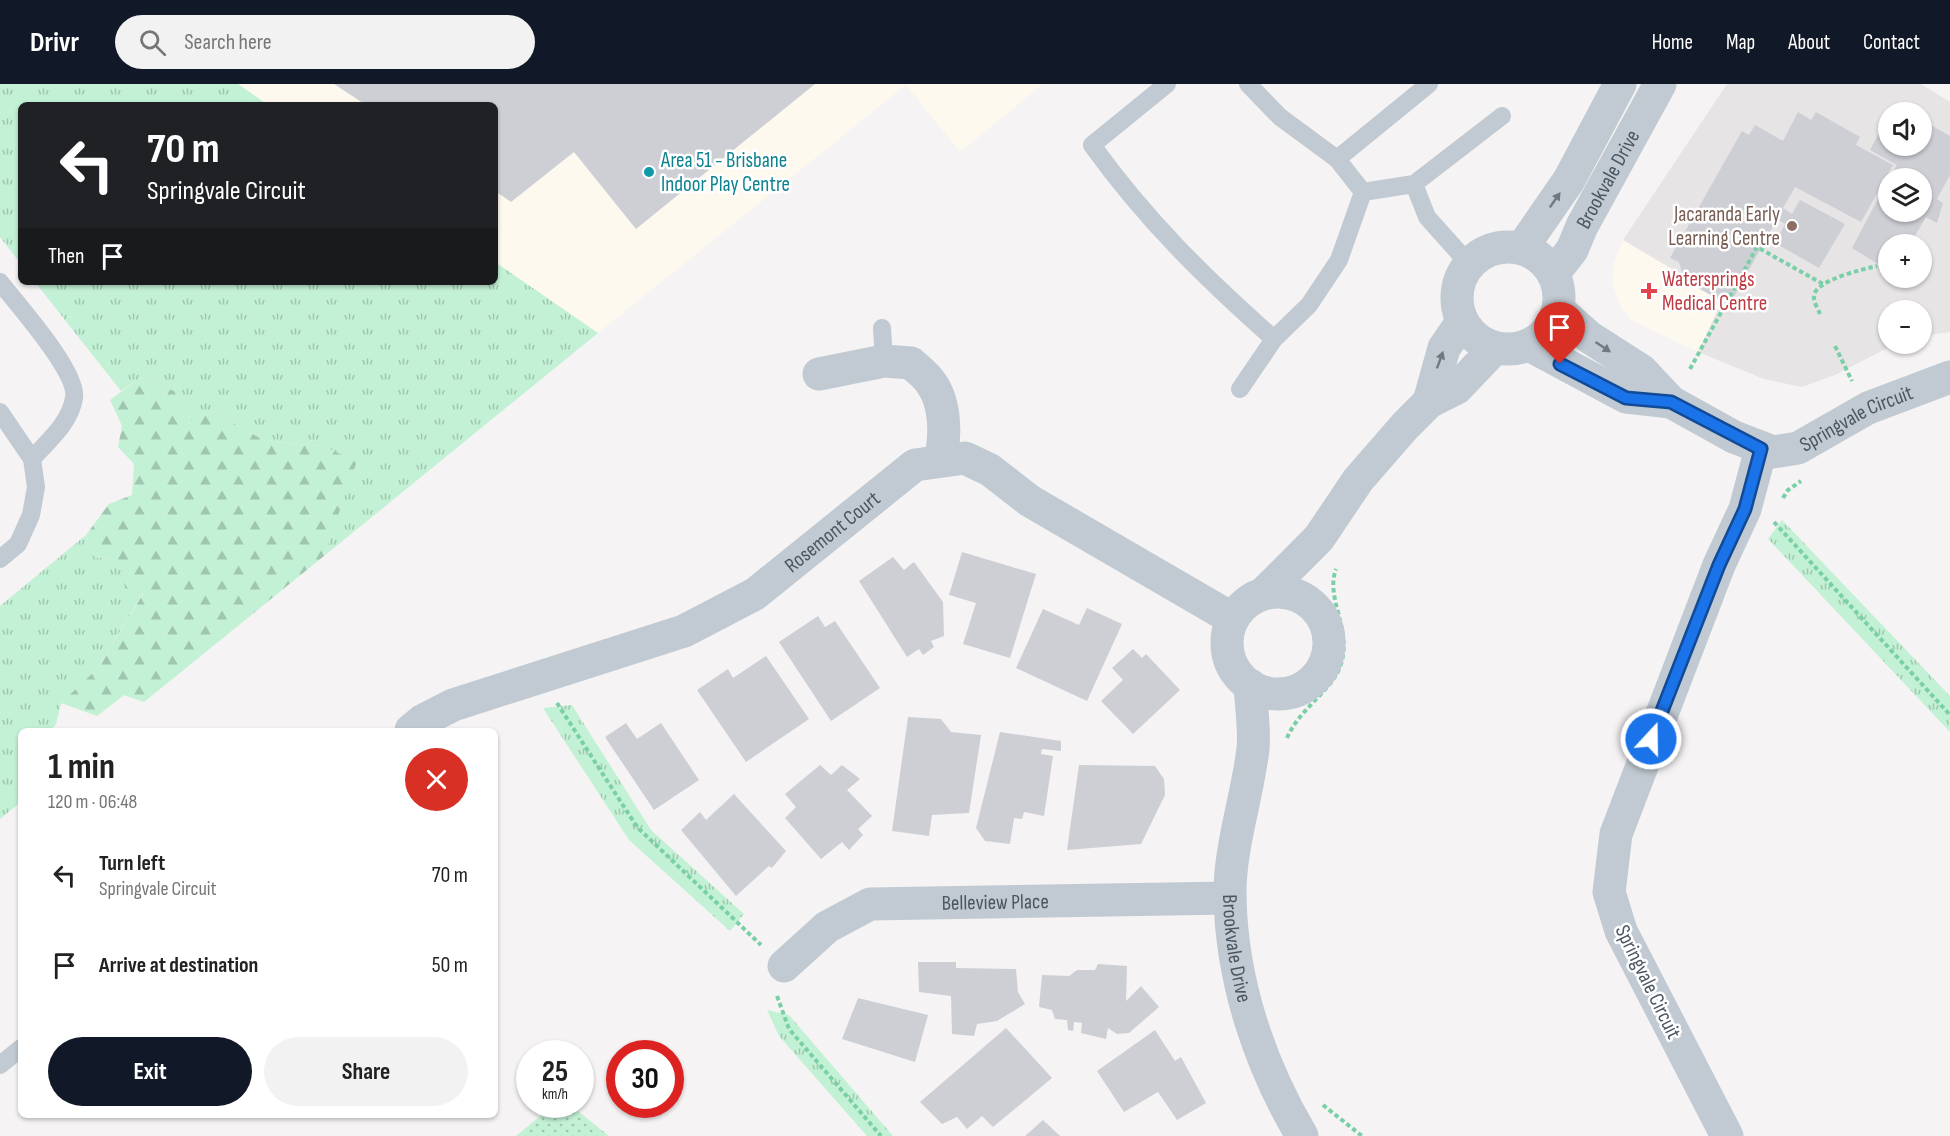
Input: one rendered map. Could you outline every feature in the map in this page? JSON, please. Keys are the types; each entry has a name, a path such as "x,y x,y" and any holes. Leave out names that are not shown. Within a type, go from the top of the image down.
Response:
{"street":[{"name":"Brookvale Drive","path":"1522,248 1569,180 1620,84"},
{"name":"Brookvale Drive","path":"1553,274 1572,250 1582,226 1660,84"},
{"path":"1507,246 1522,248 1546,262 1558,285 1558,309 1552,324 1542,336 1529,345 1512,349 1495,348 1470,334 1457,308 1456,292 1469,264 1493,248 1507,246"},
{"name":"Springvale Circuit","path":"1558,309 1589,337 1642,371 1671,402 1761,449 1780,452 1798,448 1868,408 1950,377"},
{"path":"1429,402 1444,348 1462,322"},
{"name":"Springvale Circuit","path":"1529,345 1626,398 1671,402"},
{"path":"1316,608 1329,551 1358,480 1429,402 1457,388 1495,348"},
{"path":"819,375 884,361 911,363 932,383 941,409 944,442 940,460"},
{"name":"Springvale Circuit","path":"1726,1136 1621,931 1609,892 1616,834 1714,576 1745,509 1761,449"},
{"name":"Rosemont Court","path":"413,728 453,705 684,631 755,594 915,465 940,460 965,458 990,470 1030,501 1233,619"},
{"path":"1264,593 1290,592 1316,608 1326,623 1330,639 1328,657 1321,671 1308,684 1288,693 1271,694 1250,685 1237,673 1230,659 1227,641 1233,619 1244,604 1329,551"},
{"name":"Brookvale Drive","path":"1250,685 1269,745"},
{"name":"Brookvale Drive","path":"1288,693 1235,844 1230,898 1239,969 1254,1037 1280,1098 1302,1136"},
{"name":"Belleview Place","path":"783,966 827,927 870,904 1230,898"}],"lane":[{"path":"1167,84 1092,145 1125,190 1164,235 1274,339"},
{"path":"1248,84 1280,117 1336,159 1363,192"},
{"path":"1336,159 1429,84"},
{"path":"1363,192 1414,184 1502,116"},
{"path":"1414,184 1427,217 1469,264"},
{"path":"1240,389 1274,339 1309,305 1339,260 1363,192"},
{"path":"0,282 69,372 75,397 63,425 32,459"},
{"path":"882,328 884,361"},
{"path":"0,412 32,459 36,487 31,515 18,544 0,559"},
{"path":"0,1065 18,1050"}],"path":[{"path":"1690,369 1757,247 1823,284"},
{"path":"1820,314 1813,298 1815,291 1823,284 1852,272 1877,266"},
{"path":"1835,346 1856,389"},
{"path":"1782,499 1788,490 1808,476"},
{"path":"1765,527 1770,518 1950,716"},
{"path":"1269,745 1292,726 1310,702 1329,684 1341,665 1345,639 1334,599 1334,574 1329,551"},
{"path":"540,677 637,827 783,966 777,1000 789,1029 881,1136"},
{"path":"1321,1103 1362,1136"}],"shaded area":[{"path":"238,84 1043,84 960,152 906,85 598,333 498,264 498,102 264,102"},
{"name":"Jacaranda Early Learning Centre","path":"1727,84 1921,84 1950,102 1950,332 1932,335 1932,300 1878,300 1878,353 1835,375 1802,387 1764,379 1698,352 1723,299 1623,240"},
{"path":"1623,240 1724,299 1698,352 1631,320 1621,307 1612,283 1614,262"}],"green space":[{"path":"0,84 238,84 264,102 18,102 18,260 0,237"},
{"path":"498,264 598,333 324,556 356,461 322,446 265,441 214,412 191,421 174,391 140,378 121,391 37,285 498,285"},
{"path":"140,378 174,391 191,421 214,412 265,441 322,446 357,461 324,556 144,702 124,695 97,716 61,703 97,669 143,594 125,588 122,561 94,557 86,535 109,504 132,495 134,464 118,447 122,426 110,400"},
{"path":"1782,520 1950,696 1950,732 1768,539"},
{"path":"86,535 94,557 122,561 143,593 97,669 61,703 56,724 53,728 18,728 18,804 0,819 0,606"},
{"path":"572,705 651,830 744,914 730,931 629,840 543,708"},
{"path":"767,1010 789,1015 893,1136 867,1136 779,1036"},
{"path":"538,1118 586,1118 609,1136 516,1136"}],"building":[{"name":"Area 51 - Brisbane Indoor Play Centre","path":"334,84 815,84 636,229 574,152 511,202 498,193 498,102 361,102"},
{"path":"1798,112 1811,120 1816,112 1860,137 1856,145 1893,165 1891,168 1878,168 1878,192 1861,222 1795,187 1783,208 1792,214 1800,200 1845,224 1819,268 1775,243 1785,224 1777,219 1734,297 1721,301 1684,280 1679,262 1670,258 1742,131 1749,135 1755,125 1783,141"},
{"path":"1932,126 1950,136 1950,175 1937,199 1943,203 1937,223 1932,220 1932,168 1895,168 1897,165 1881,156 1932,156"},
{"path":"1878,135 1878,154 1870,150"},
{"path":"1878,199 1878,222 1923,222 1916,234 1878,234 1878,264 1852,248"},
{"path":"962,552 1036,574 1010,658 963,644 976,603 949,595"},
{"path":"893,557 904,570 914,562 943,602 944,636 931,641 934,647 923,655 919,649 907,657 859,581"},
{"path":"1087,608 1122,624 1087,701 1016,668 1043,609 1079,625"},
{"path":"818,616 825,627 835,621 880,688 831,721 779,642"},
{"path":"1133,649 1142,658 1146,654 1180,690 1133,734 1101,701 1123,680 1112,668"},
{"path":"766,656 809,719 746,762 697,690 728,669 733,678"},
{"path":"908,717 941,719 951,732 981,735 969,813 932,815 929,836 892,831"},
{"path":"626,723 637,739 661,723 699,780 654,810 605,737"},
{"path":"1000,732 1061,741 1061,751 1042,749 1041,754 1053,756 1044,816 1024,812 1022,819 1014,818 1010,844 985,841 976,828"},
{"path":"820,765 831,775 842,765 860,779 847,790 872,816 858,829 863,835 849,850 842,842 821,859 785,818 796,807 785,794"},
{"path":"1079,765 1155,766 1164,779 1165,795 1141,844 1067,850"},
{"path":"734,794 786,851 772,868 769,866 736,896 681,830 700,812 706,820"},
{"path":"918,962 956,962 956,968 1016,969 1018,992 1025,1004 997,1021 977,1024 974,1036 952,1034 951,996 919,992"},
{"path":"1098,964 1127,966 1126,1001 1141,986 1159,1007 1129,1033 1117,1034 1108,1028 1106,1039 1081,1033 1082,1023 1074,1022 1073,1031 1068,1030 1067,1020 1055,1019 1052,1010 1039,1007 1042,975 1069,976 1077,970 1095,970"},
{"path":"858,998 928,1015 915,1062 842,1039"},
{"path":"1006,1028 1052,1078 993,1127 982,1116 967,1129 957,1117 942,1124 920,1102"},
{"path":"1155,1030 1175,1061 1181,1057 1206,1103 1177,1120 1158,1092 1124,1112 1097,1071"},
{"path":"1043,1120 1060,1136 1025,1136"}],"place":[{"name":"Area 51 - Brisbane Indoor Play Centre","path":"649,172"},
{"name":"Jacaranda Early Learning Centre","path":"1792,226"},
{"name":"Watersprings Medical Centre","path":"1649,291"}],"route":[{"path":"1560,364 1626,398 1671,402 1734,437 1761,449 1745,509 1719,565 1651,739"}]}
